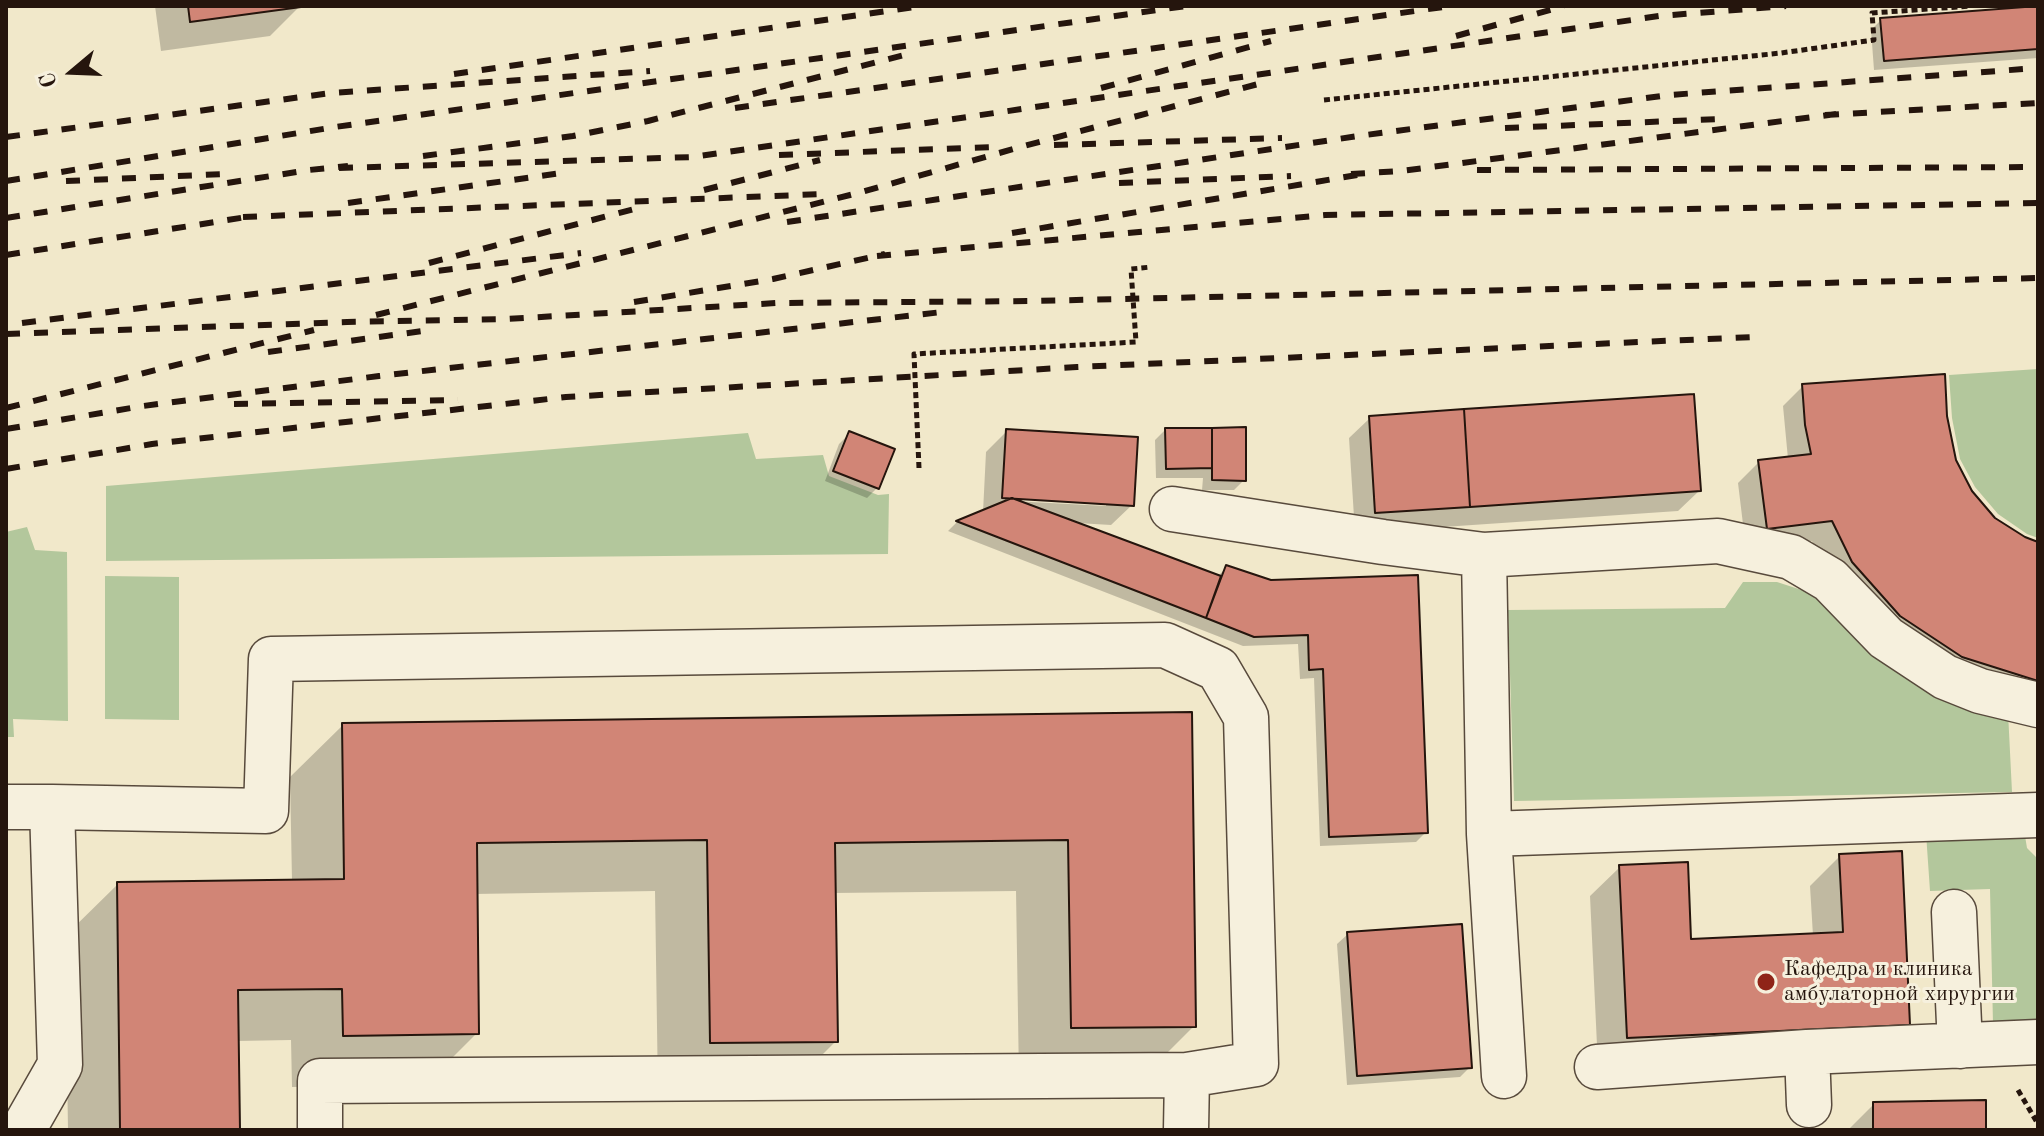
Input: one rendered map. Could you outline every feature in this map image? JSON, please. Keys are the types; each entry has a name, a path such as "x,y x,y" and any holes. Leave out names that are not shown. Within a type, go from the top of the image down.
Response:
{"lane":[{"path":"1172,509 1484,555 1718,541 1791,557 1830,580 1886,638 1945,677 1980,691 2038,705"},
{"path":"1484,555 1489,834 1504,1076"},
{"path":"6,807 266,811 271,659 1165,645 1218,669 1246,717 1256,1064 1187,1075 320,1081 320,1130"},
{"path":"23,1130 60,1065 52,807"},
{"path":"1489,834 2038,815"},
{"path":"1954,912 1960,1046"},
{"path":"1597,1067 1807,1052 2038,1042"},
{"path":"1807,1052 1809,1105"},
{"path":"1186,1130 1187,1075"}],"path":[{"path":"1324,100 1781,53 1874,40 1872,13 1971,6"},
{"path":"919,468 914,354 1136,342 1131,269 1151,267"}],"green space":[{"path":"2038,369 2038,538 1998,514 1975,487 1960,459 1952,418 1949,375"},
{"path":"748,433 756,459 823,455 829,476 878,495 889,494 888,554 106,561 106,486"},
{"path":"27,527 35,550 67,552 68,721 13,719 14,737 6,737 6,532"},
{"path":"105,576 179,577 179,720 105,719"},
{"path":"1743,582 1777,582 1817,595 2008,712 2012,792 1514,801 1508,610 1725,608"},
{"path":"2024,830 2027,848 2038,859 2038,1022 1993,1024 1990,889 1930,891 1926,833"}],"building":[{"path":"188,6 301,6 301,7 190,22"},
{"path":"2038,6 2038,49 1884,61 1880,18"},
{"path":"1945,374 1947,416 1956,460 1972,491 1995,518 2038,542 2038,681 1962,657 1900,616 1852,562 1832,521 1767,529 1758,460 1811,454 1802,384"},
{"path":"1694,394 1701,491 1470,507 1464,409"},
{"path":"1464,409 1470,507 1375,513 1369,416"},
{"path":"1246,427 1246,481 1212,480 1212,428"},
{"path":"1165,428 1212,428 1212,468 1166,469"},
{"path":"1006,429 1138,437 1134,506 1002,498"},
{"path":"849,431 895,449 879,489 833,471"},
{"path":"1012,498 1221,576 1206,618 956,521"},
{"path":"1226,565 1271,580 1418,575 1428,833 1329,837 1323,669 1309,670 1308,635 1254,637 1206,618"},
{"path":"1192,712 1196,1027 1071,1028 1068,840 835,843 838,1042 710,1043 707,840 477,843 479,1034 343,1036 342,989 238,990 240,1130 120,1130 117,882 344,879 342,723"},
{"name":"Кафедра и клиника амбулаторной хирургии","path":"1902,851 1910,1025 1627,1038 1619,865 1688,862 1691,939 1843,932 1839,854"},
{"path":"1462,924 1472,1068 1357,1076 1347,932"},
{"path":"1986,1100 1986,1130 1873,1130 1873,1102"}],"railway":[{"path":"454,74 921,6"},
{"path":"6,181 335,127 1186,6"},
{"path":"735,108 1450,6"},
{"path":"1456,36 1564,6"},
{"path":"339,168 693,157 1659,16 1786,6"},
{"path":"1101,88 1271,41"},
{"path":"423,156 573,136 648,121 904,55"},
{"path":"787,222 1358,136 1669,95 2038,68"},
{"path":"6,137 331,93 650,71"},
{"path":"376,315 858,193 1262,83"},
{"path":"1825,115 2038,103"},
{"path":"1351,174 1401,171 1836,114"},
{"path":"1505,128 1721,119"},
{"path":"1054,145 1282,138"},
{"path":"779,155 994,147"},
{"path":"704,190 820,160"},
{"path":"6,218 348,166"},
{"path":"1477,170 2038,167"},
{"path":"348,203 569,172"},
{"path":"66,181 225,174"},
{"path":"1012,233 1363,174"},
{"path":"1119,183 1291,176"},
{"path":"243,217 824,194"},
{"path":"877,256 1325,215 2038,203"},
{"path":"429,263 638,208"},
{"path":"6,255 253,216"},
{"path":"22,323 581,253"},
{"path":"634,302 773,279 885,254"},
{"path":"6,334 507,319 777,303 1034,301 2038,278"},
{"path":"6,429 143,406 379,376 942,312"},
{"path":"6,408 314,330"},
{"path":"268,352 430,330"},
{"path":"6,469 152,444 566,397 1077,367 1753,337"},
{"path":"234,404 458,400"}],"place":[{"name":"Кафедра и клиника амбулаторной хирургии","path":"1766,982"}]}
